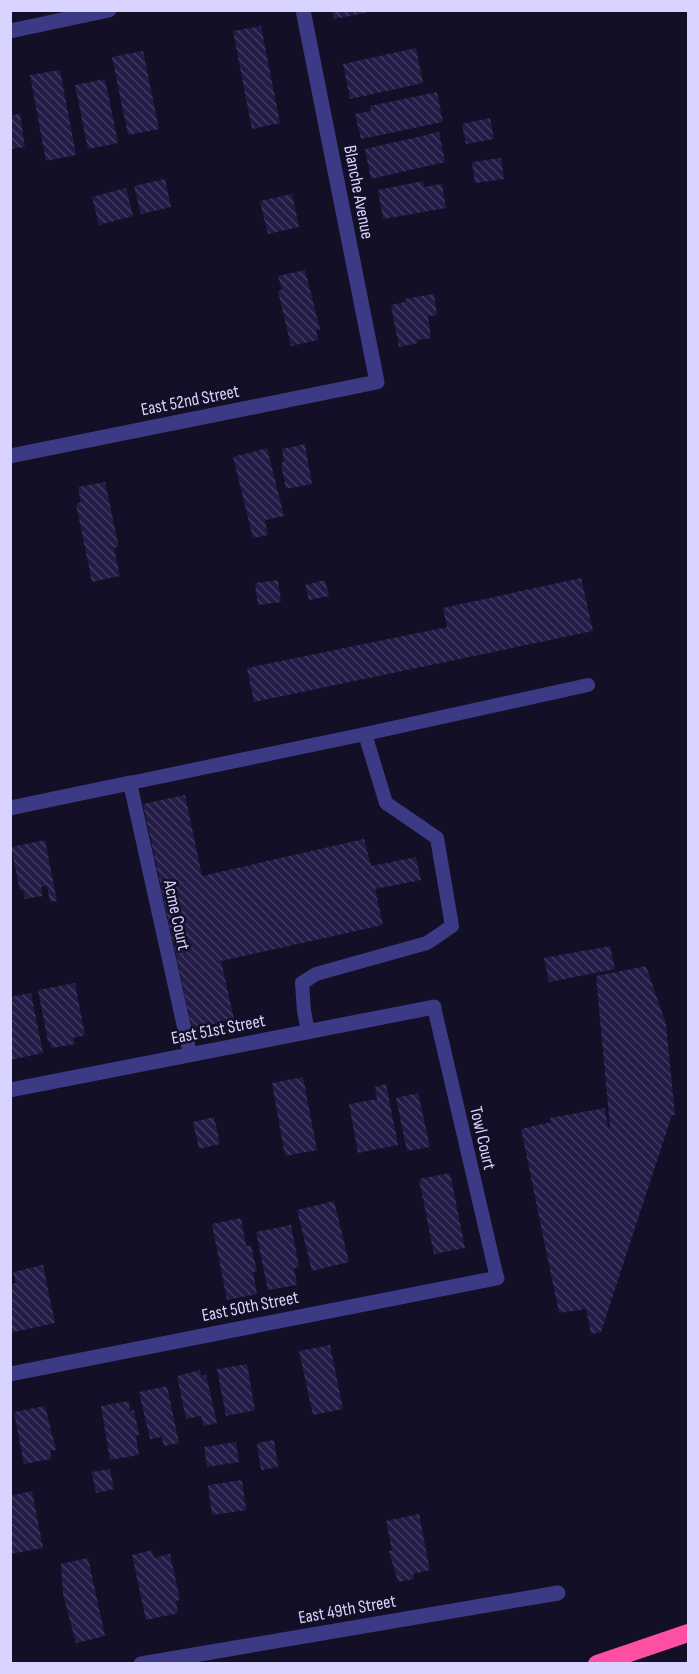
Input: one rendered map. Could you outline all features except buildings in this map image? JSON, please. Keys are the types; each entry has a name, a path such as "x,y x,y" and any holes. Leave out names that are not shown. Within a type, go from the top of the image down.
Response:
{"highway":[{"path":"597,1664 684,1634"}],"street":[{"path":"10,31 109,10"},
{"name":"Blanche Avenue","path":"303,10 377,382"},
{"name":"East 52nd Street","path":"10,456 377,382"},
{"path":"10,808 130,783"},
{"name":"East 51st Street","path":"10,1090 434,1007"},
{"name":"East 50th Street","path":"10,1374 497,1278"},
{"name":"East 49th Street","path":"141,1664 558,1593"}],"lane":[{"path":"130,783 588,685"},
{"path":"308,1031 302,982 316,974 427,943 452,926 437,838 386,803 365,734"},
{"name":"Acme Court","path":"130,783 190,1054"},
{"name":"Towl Court","path":"434,1007 497,1278"}]}
